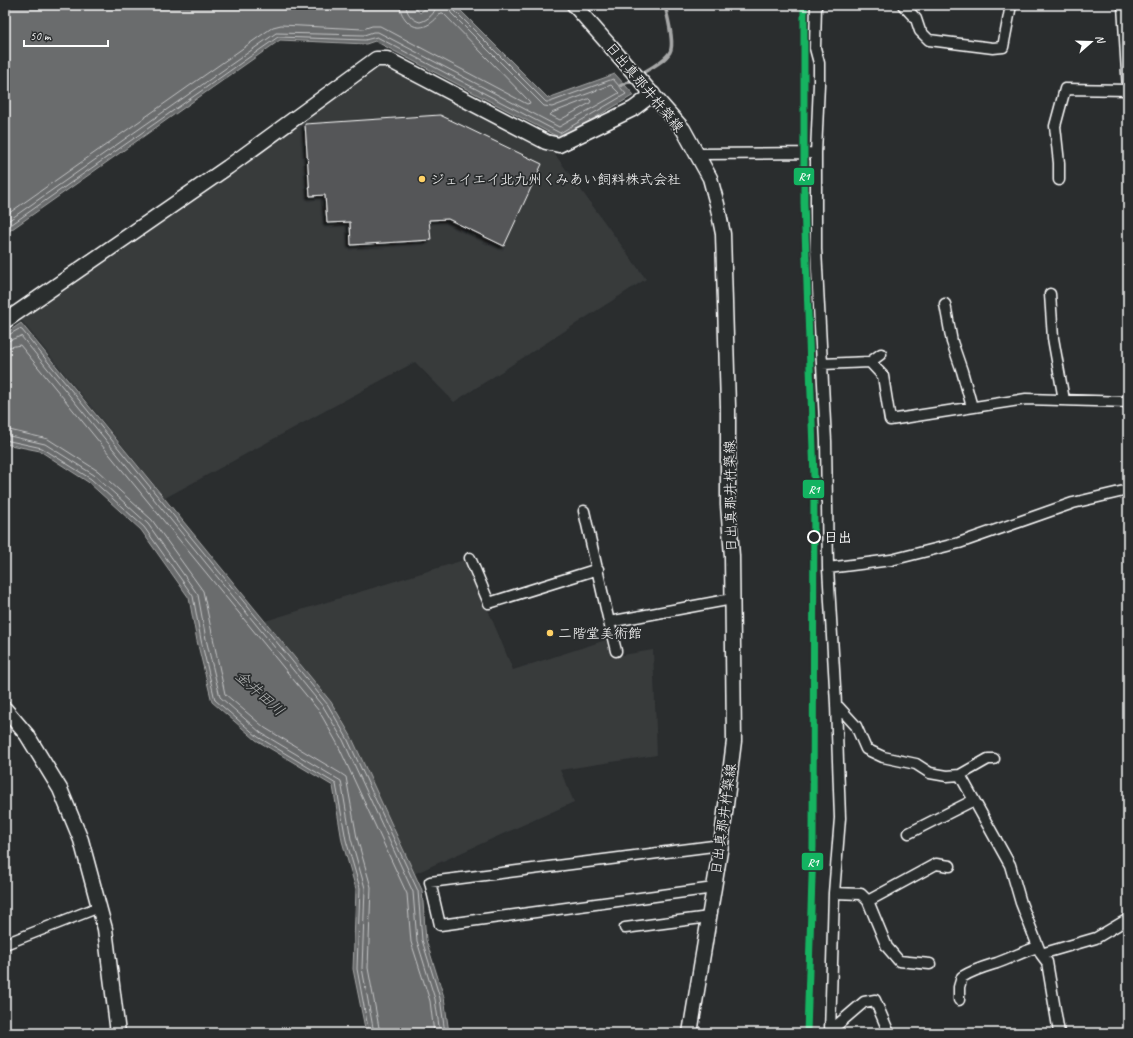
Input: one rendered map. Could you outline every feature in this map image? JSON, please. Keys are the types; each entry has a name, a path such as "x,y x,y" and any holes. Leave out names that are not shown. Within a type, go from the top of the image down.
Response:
{"street":[{"name":"日出真那井杵築線","path":"574,5 683,129 710,178 718,204 723,234 734,742 721,845 690,1033"},
{"path":"816,5 815,48 819,62 816,153 816,249 826,441 828,568 836,704 840,818 834,893 830,1030"},
{"path":"903,5 916,18 920,31 929,40 993,48 1003,47 1011,5"},
{"path":"1060,180 1055,126 1065,89 1128,90 1123,5 1128,5"},
{"path":"10,317 228,166 376,59 387,59 546,142 559,144 633,109 653,94"},
{"path":"697,154 816,153"},
{"path":"1050,294 1053,338 1064,400"},
{"path":"945,304 952,342 972,407"},
{"path":"822,364 870,362 881,354"},
{"path":"870,362 883,376 890,420 1026,399 1128,402"},
{"path":"828,568 890,560 959,543 1073,503 1128,490"},
{"path":"584,511 616,651"},
{"path":"470,558 489,603 598,569"},
{"path":"610,622 732,599"},
{"path":"836,704 856,726 866,749 883,757 916,764 930,773 947,776 960,775 988,759 994,759"},
{"path":"5,709 27,735 60,789 81,840 105,929 118,1033"},
{"path":"960,775 1010,865 1021,903 1040,950 1047,962 1059,1033"},
{"path":"909,833 974,800"},
{"path":"714,888 440,925 430,882 721,845"},
{"path":"868,901 936,864 950,866"},
{"path":"834,893 860,894 868,901 887,947 899,961 930,964"},
{"path":"5,944 99,907"},
{"path":"625,928 709,917"},
{"path":"960,1000 959,987 962,977 975,969 997,963 1016,954 1096,938 1128,919"},
{"path":"830,1030 864,1002 875,1000 889,1033"}],"shaded area":[{"path":"376,59 546,142 646,279 454,402 415,362 165,498 16,314"},
{"path":"467,559 513,670 606,640 611,657 653,650 657,755 560,770 574,802 414,874 351,736 331,702 265,621"}],"water":[{"path":"5,5 413,5 420,13 429,5 455,5 548,98 615,74 634,95 560,138 375,41 366,44 280,40 5,234"},
{"name":"金井田川","path":"21,323 331,702 351,736 422,890 426,940 444,997 449,1033 366,1033 353,969 356,889 342,841 333,786 256,740 212,702 197,641 189,598 141,530 88,482 40,451 5,444 5,334"}],"building":[{"name":"ジェイエイ北九州くみあい飼料株式会社","path":"440,115 542,164 504,246 448,219 429,220 431,240 351,245 350,222 327,223 325,195 310,196 305,124"}],"waterway":[{"path":"639,75 652,68 670,52 672,42 665,5"},
{"path":"620,86 634,79"}],"transit line":[{"name":"R1","path":"804,5 804,203 814,477 813,847 807,1033"}],"place":[{"name":"ジェイエイ北九州くみあい飼料株式会社","path":"422,179"},
{"name":"日出","path":"814,537"},
{"name":"二階堂美術館","path":"550,633"}]}
